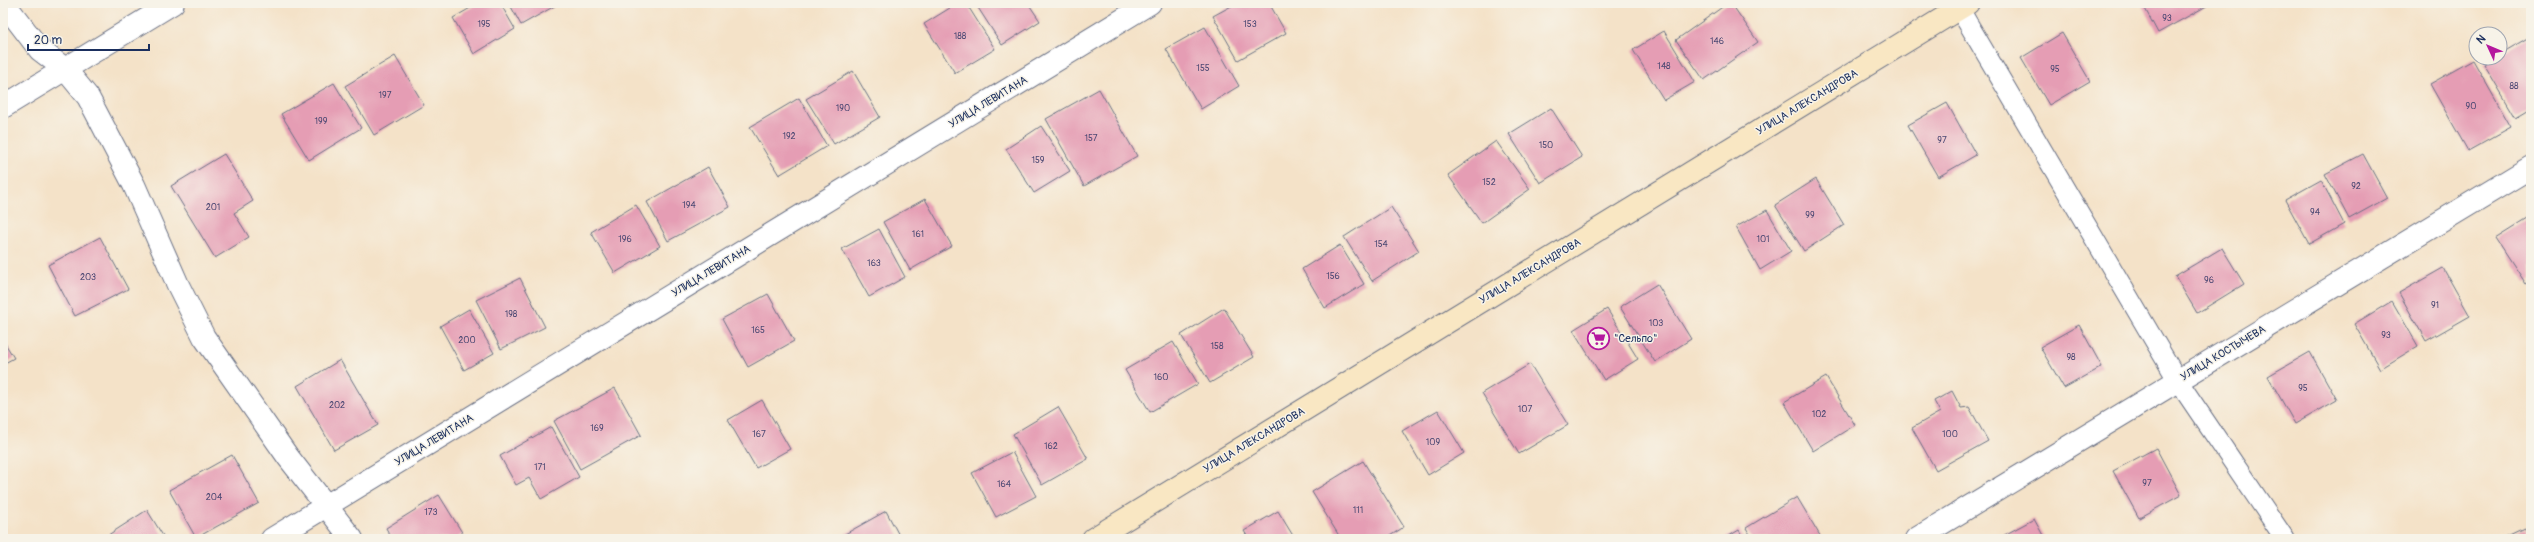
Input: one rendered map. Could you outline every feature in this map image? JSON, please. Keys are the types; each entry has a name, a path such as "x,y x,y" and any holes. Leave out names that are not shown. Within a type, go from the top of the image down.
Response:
{"street":[{"path":"4,3 40,50 65,69 88,97 134,185 178,285 204,337 288,457 352,539"},
{"path":"3,107 173,3"},
{"name":"УЛИЦА ЛЕВИТАНА","path":"272,539 1150,3"},
{"name":"УЛИЦА АЛЕКСАНДРОВА","path":"1092,539 1961,5"},
{"name":"УЛИЦА КОСТЫЧЕВА","path":"1916,539 2531,167"}],"lane":[{"path":"1961,5 2178,381 2285,539"}],"building":[{"path":"479,3 500,3 515,29 474,54 453,18"},
{"path":"509,3 560,3 521,25"},
{"path":"958,3 966,3 995,49 955,73 924,24"},
{"path":"975,3 1028,3 1040,21 1002,45"},
{"path":"1237,3 1269,3 1286,33 1238,60 1213,16"},
{"path":"1728,3 1731,3 1758,42 1704,80 1676,40"},
{"path":"1824,3 1832,3 1826,7"},
{"path":"2142,3 2212,3 2158,33"},
{"path":"1205,27 1239,86 1201,109 1166,49"},
{"path":"1664,31 1695,82 1664,100 1633,50"},
{"path":"2062,33 2090,81 2049,105 2021,58"},
{"path":"2531,36 2531,109 2516,118 2485,66 2508,66 2508,49"},
{"path":"395,56 424,105 374,135 345,86"},
{"path":"2468,63 2468,66 2476,66 2511,127 2468,151 2430,84"},
{"path":"853,71 880,117 834,144 806,99"},
{"path":"334,83 361,128 309,160 281,114"},
{"path":"1099,89 1137,156 1084,186 1046,119"},
{"path":"799,98 827,146 779,175 750,127"},
{"path":"1947,103 1976,155 1938,177 1908,125"},
{"path":"1551,108 1582,157 1540,183 1509,134"},
{"path":"1041,126 1070,171 1034,193 1006,149"},
{"path":"1496,141 1530,189 1482,223 1448,175"},
{"path":"224,154 253,201 234,213 249,237 215,258 171,186"},
{"path":"2363,154 2387,198 2349,219 2325,174"},
{"path":"708,167 730,207 668,241 647,202"},
{"path":"1816,179 1844,225 1804,251 1775,205"},
{"path":"2321,180 2344,224 2309,244 2285,200"},
{"path":"925,199 952,246 910,270 883,222"},
{"path":"636,205 660,246 615,273 591,232"},
{"path":"1391,207 1419,251 1372,281 1344,237"},
{"path":"1767,210 1791,251 1760,270 1736,227"},
{"path":"2531,216 2531,281 2526,284 2496,238"},
{"path":"879,229 905,277 869,297 842,249"},
{"path":"100,237 128,289 75,316 48,265"},
{"path":"1340,245 1364,284 1325,308 1302,269"},
{"path":"2222,248 2244,284 2197,313 2175,276"},
{"path":"2443,268 2470,316 2426,341 2399,293"},
{"path":"520,278 545,327 501,349 476,300"},
{"path":"1657,284 1691,339 1655,362 1620,307"},
{"path":"768,294 794,341 748,367 722,319"},
{"path":"2392,301 2418,346 2380,369 2354,324"},
{"path":"1224,308 1254,357 1210,383 1181,335"},
{"path":"469,309 494,353 464,370 440,326"},
{"path":"1607,309 1638,359 1604,380 1573,330"},
{"path":"2079,325 2102,367 2064,388 2040,347"},
{"path":"3,340 14,358 3,364"},
{"path":"1173,342 1198,384 1150,412 1125,370"},
{"path":"2310,352 2337,400 2295,424 2268,376"},
{"path":"340,360 378,425 334,450 297,386"},
{"path":"1530,364 1568,425 1519,454 1482,393"},
{"path":"1826,377 1855,425 1813,451 1784,402"},
{"path":"615,388 641,435 580,469 554,421"},
{"path":"1952,391 1961,408 1969,407 1988,441 1936,470 1912,428 1940,412 1934,401"},
{"path":"762,400 790,449 756,468 728,420"},
{"path":"1058,407 1088,459 1042,485 1013,434"},
{"path":"1438,410 1464,453 1428,475 1402,431"},
{"path":"551,427 579,477 541,499 529,478 516,485 500,456"},
{"path":"2156,448 2181,495 2139,518 2113,471"},
{"path":"1012,452 1036,496 996,517 972,473"},
{"path":"232,455 259,503 196,538 169,490"},
{"path":"1363,461 1404,527 1385,539 1341,539 1312,492"},
{"path":"439,495 463,534 456,539 392,539 386,528"},
{"path":"1797,497 1822,539 1753,539 1746,528"},
{"path":"147,510 165,539 102,539"},
{"path":"886,511 901,539 847,539 845,534"},
{"path":"1278,511 1295,539 1249,539 1244,531"},
{"path":"2034,519 2045,539 1997,539"},
{"path":"2524,528 2529,539 2501,539"},
{"path":"1739,530 1744,539 1724,539"}],"place":[{"name":"\"Сельпо\"","path":"1598,338"}]}
